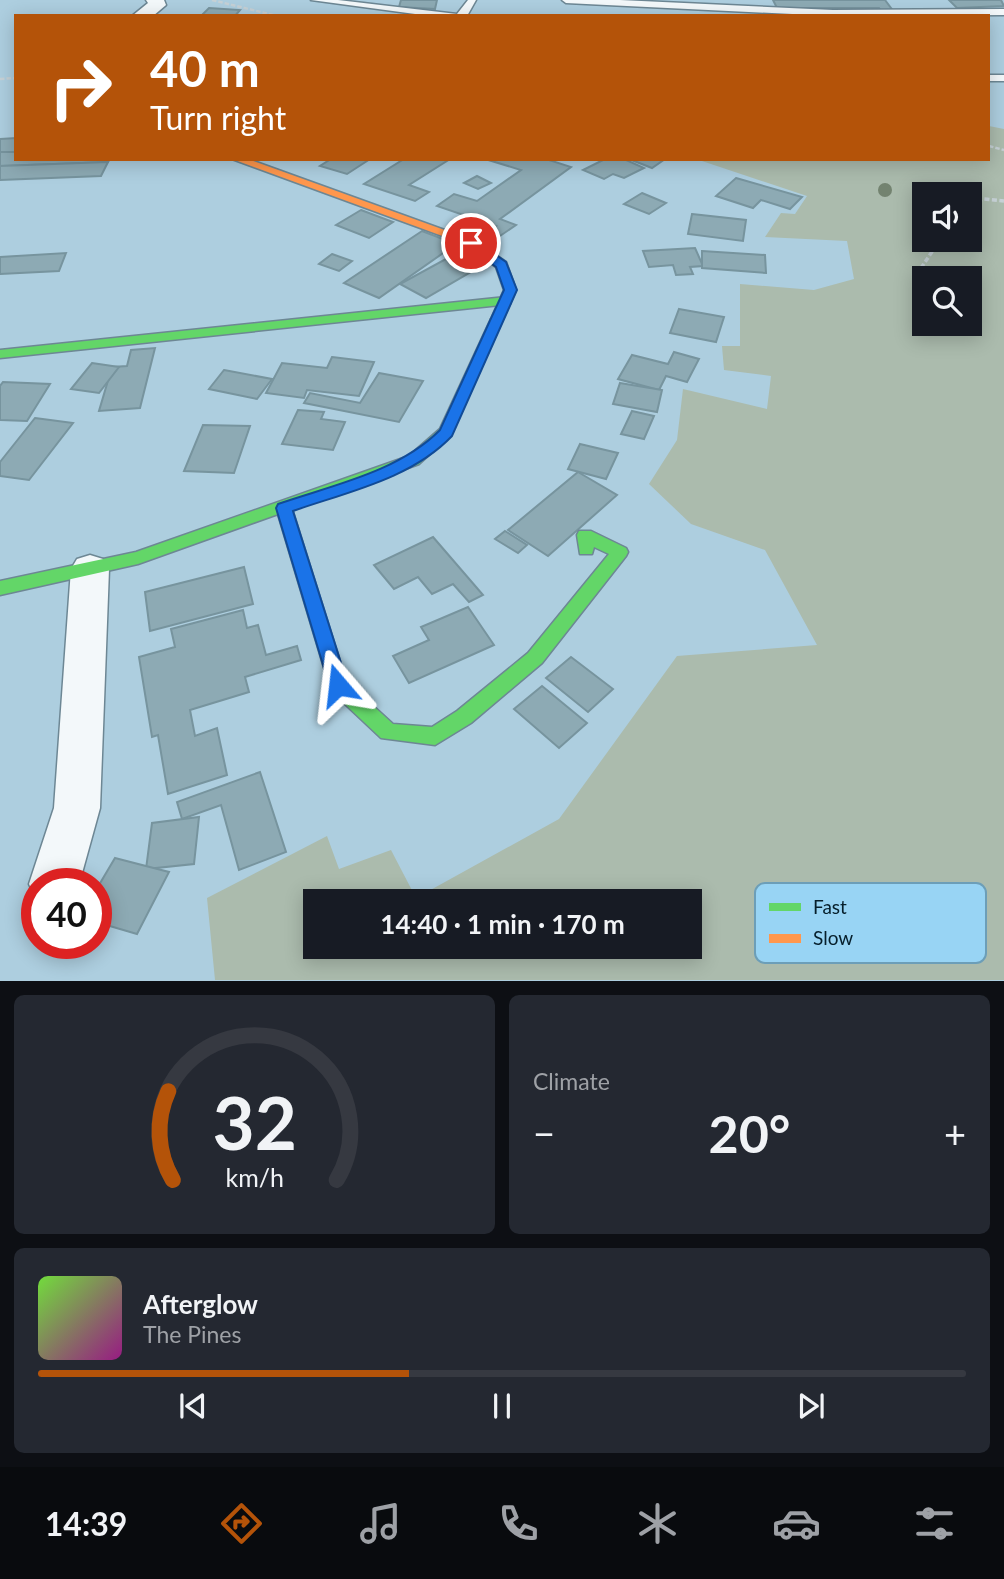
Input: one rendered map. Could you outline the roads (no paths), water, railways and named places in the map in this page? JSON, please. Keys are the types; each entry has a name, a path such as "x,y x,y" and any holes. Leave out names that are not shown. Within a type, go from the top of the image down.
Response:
{"street":[{"path":"144,14 157,5 155,0"},
{"path":"0,588 138,558 393,470 432,447 446,432 510,290 502,265 471,243 243,161"},
{"path":"0,354 252,330 506,301"},
{"path":"284,508 338,685 388,732 435,736 464,718 535,658 620,552 585,534 586,550"},
{"path":"59,868 77,808 90,569"}],"lane":[{"path":"315,0 381,4 444,14"},
{"path":"566,0 932,13 1004,12"},
{"path":"921,0 932,13"}]}
